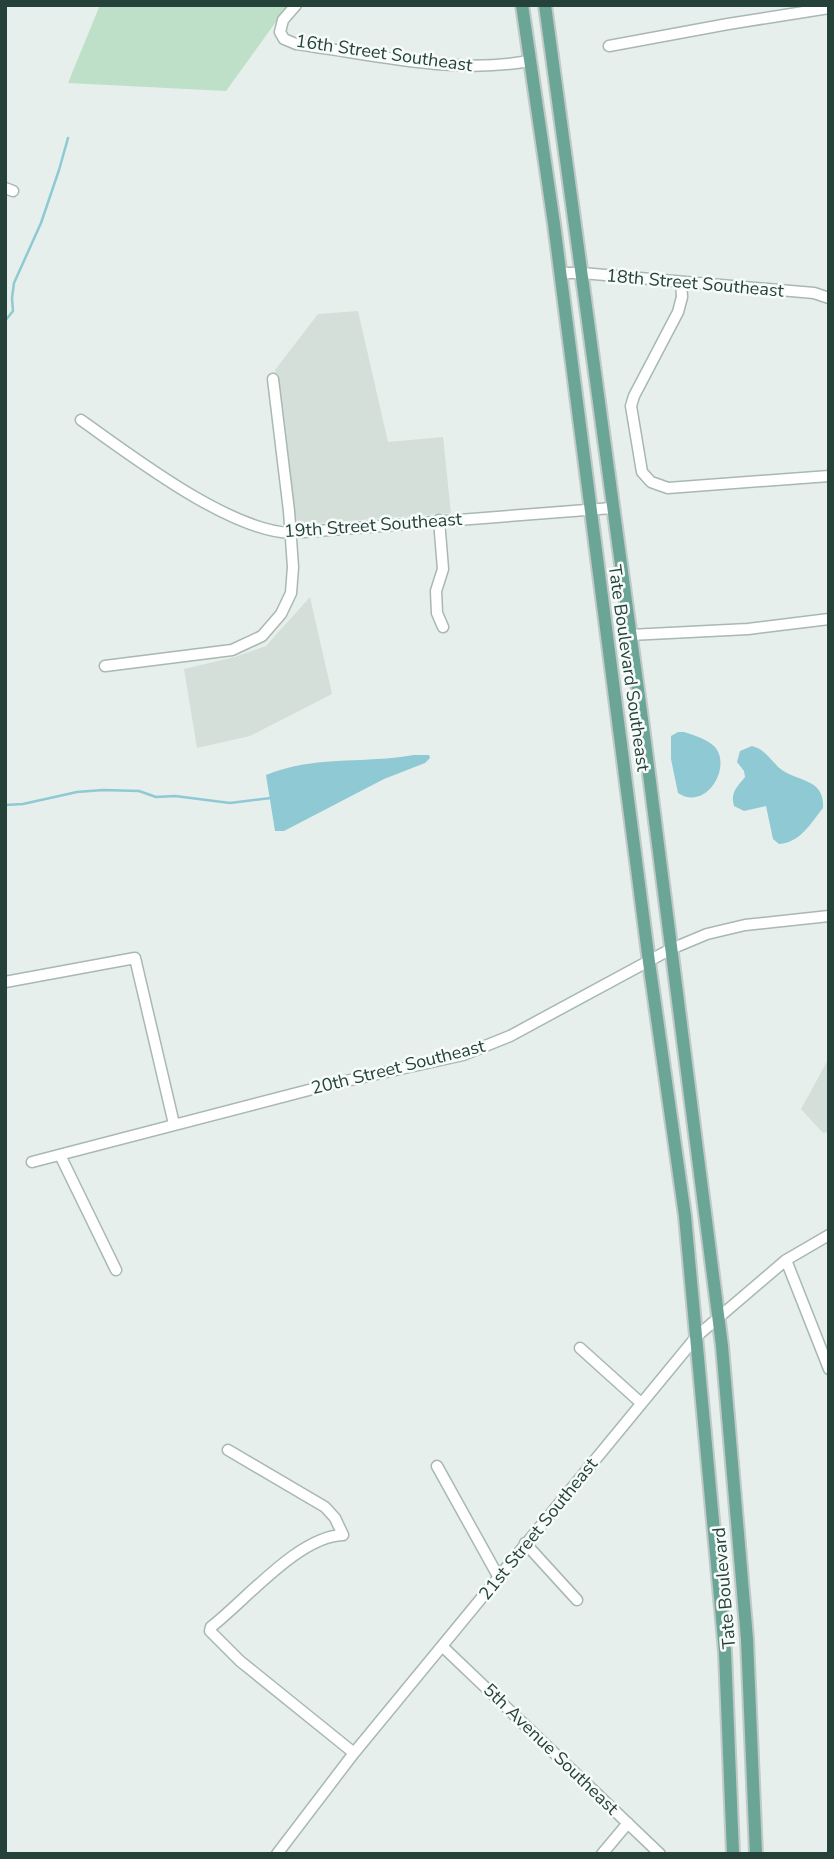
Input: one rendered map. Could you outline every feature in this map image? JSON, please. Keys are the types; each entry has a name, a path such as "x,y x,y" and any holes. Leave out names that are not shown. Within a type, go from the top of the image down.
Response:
{"main road":[{"name":"Tate Boulevard Southeast","path":"522,5 685,1216 697,1336"},
{"name":"Tate Boulevard Southeast","path":"545,5 719,1319"},
{"name":"Tate Boulevard","path":"719,1319 747,1639 756,1854"},
{"name":"Tate Boulevard","path":"697,1336 725,1652 733,1854"}],"street":[{"name":"16th Street Southeast","path":"296,5 281,23 281,36 296,44 452,65 494,66 529,61"},
{"path":"609,46 796,9 829,8"},
{"name":"18th Street Southeast","path":"560,273 814,293 829,298"},
{"path":"681,282 682,297 678,312 632,401 639,463 644,476 655,485 668,488 829,476"},
{"path":"105,666 221,653 242,647 262,636 281,614 291,593 293,567 273,379"},
{"name":"19th Street Southeast","path":"81,420 141,463 239,520 268,530 291,533 612,508"},
{"path":"439,520 443,569 436,591 437,613 443,628"},
{"path":"630,635 748,629 829,619"},
{"name":"20th Street Southeast","path":"32,1162 174,1124 477,1050 510,1036 671,949 729,928 829,916"},
{"path":"5,982 135,958 174,1124"},
{"path":"60,1155 116,1270"},
{"name":"21st Street Southeast","path":"277,1854 498,1576 697,1336 786,1261 829,1236"},
{"path":"786,1261 829,1369"},
{"path":"580,1348 641,1403"},
{"path":"228,1450 325,1507 335,1518 343,1535 323,1538 297,1552 211,1626 210,1631 240,1661 354,1754"},
{"path":"438,1466 498,1576"},
{"path":"525,1543 577,1600"},
{"name":"5th Avenue Southeast","path":"442,1646 660,1854"},
{"path":"602,1854 628,1823"}],"shaded area":[{"path":"358,311 388,442 443,437 451,513 296,525 275,370 318,314"},
{"path":"310,597 332,694 250,736 197,748 184,669 235,657 266,646"},
{"path":"829,1058 829,1132 823,1133 801,1109"}],"green space":[{"path":"100,5 288,5 226,91 68,83"}],"water":[{"path":"684,732 707,741 719,754 719,774 714,784 699,796 689,797 678,793 671,759 671,736"},
{"path":"752,746 765,753 782,770 815,786 823,799 823,808 809,826 786,843 779,844 773,839 766,806 744,811 734,806 734,794 745,777 737,762 740,751"},
{"path":"429,755 430,758 425,763 384,779 284,831 275,831 266,775 321,762"}],"waterway":[{"path":"5,321 13,311 14,283 41,223 68,138"},
{"path":"5,805 103,790 139,791 156,797 175,796 230,803 271,798"}]}
